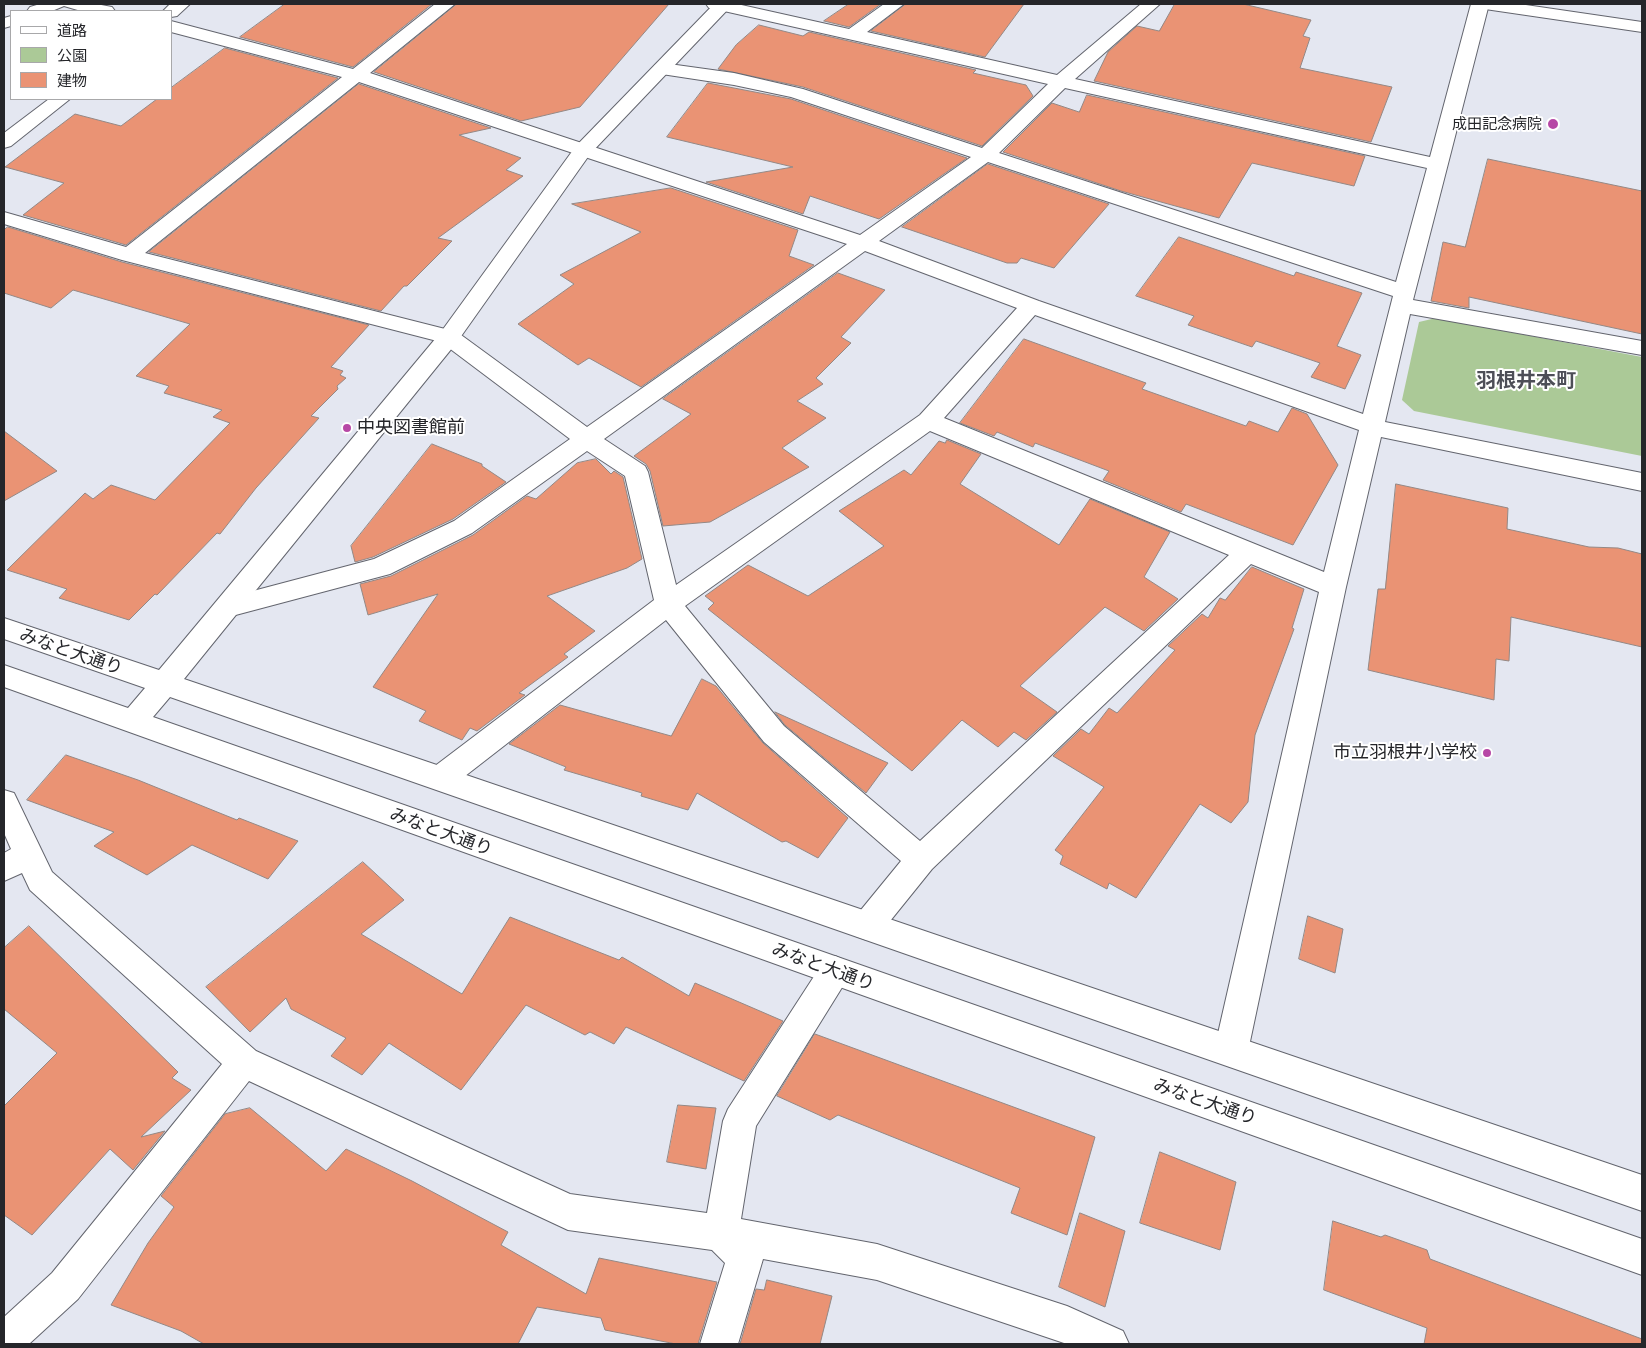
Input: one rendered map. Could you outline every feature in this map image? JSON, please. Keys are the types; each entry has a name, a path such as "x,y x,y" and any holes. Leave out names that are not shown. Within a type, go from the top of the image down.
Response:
{"street":[{"path":"39,10 56,4"},
{"path":"71,4 101,10"},
{"path":"129,255 446,4"},
{"path":"133,722 449,336 583,150 662,69 721,4 852,35 1438,165"},
{"path":"852,35 895,4"},
{"path":"228,607 381,567 463,527 585,438 864,243 986,155 1061,81 1151,4"},
{"path":"1231,1051 1333,587 1403,299 1480,4"},
{"path":"1485,4 1642,27"},
{"path":"172,26 356,75 864,243 1031,306 1372,427 1642,482"},
{"path":"662,69 734,79 796,93 986,155 1403,299 1642,348"},
{"path":"4,142 59,100"},
{"path":"4,218 129,255 449,336 585,438 636,472 668,604 774,734 921,860"},
{"path":"441,778 668,604 928,421 1031,306"},
{"path":"928,421 1333,587"},
{"path":"867,926 921,860 1248,552"},
{"name":"みなと大通り","path":"4,628 1642,1193"},
{"name":"みなと大通り","path":"4,676 1642,1257"},
{"path":"4,802 16,861 41,881 244,1062 568,1212 721,1233 877,1262 1067,1325 1110,1344"},
{"path":"721,1233 740,1122 835,972"},
{"path":"4,1342 65,1286 244,1062"},
{"path":"719,1344 745,1258 721,1233"}],"green space":[{"path":"1436,318 1642,357 1642,456 1414,411 1402,400 1419,322"}],"building":[{"path":"285,4 432,4 353,67 240,37"},
{"path":"457,4 669,4 580,107 521,121 374,72"},
{"path":"849,4 881,4 849,27 824,21"},
{"path":"906,4 1024,4 985,57 871,31"},
{"path":"1175,4 1243,4 1311,20 1303,36 1310,38 1300,68 1392,87 1371,142 1094,81 1108,52 1137,26 1159,31"},
{"path":"759,25 803,36 809,32 976,70 973,73 1026,85 1033,96 982,146 803,87 718,69 736,45"},
{"path":"225,48 338,78 126,245 23,215 64,183 5,167 75,114 121,126 156,100 172,100 172,87"},
{"path":"708,83 791,99 967,158 879,219 810,196 803,214 706,182 793,167 667,137"},
{"path":"359,84 491,128 459,135 521,158 506,170 523,176 438,238 452,241 407,286 404,286 381,311 149,252"},
{"path":"1087,95 1365,156 1354,186 1252,163 1219,218 1121,191 1003,152 1052,103 1079,112"},
{"path":"1488,159 1642,191 1642,334 1469,297 1469,308 1431,301 1443,242 1465,247"},
{"path":"988,164 1109,204 1054,268 1021,258 1017,263 1007,263 902,227"},
{"path":"671,188 798,230 789,256 814,265 641,387 589,358 578,365 518,324 574,284 560,275 641,232 572,204"},
{"path":"8,227 122,262 369,325 331,367 343,371 340,375 346,378 337,386 338,389 311,416 319,418 256,488 220,534 217,533 157,595 155,594 129,620 59,598 67,589 7,570 85,493 93,499 111,485 155,500 230,423 213,417 222,410 164,393 169,386 136,376 190,324 73,290 51,308 4,293 4,230"},
{"path":"1179,237 1294,276 1296,272 1362,293 1337,346 1361,355 1345,389 1311,377 1320,363 1256,341 1252,347 1188,325 1194,316 1136,296"},
{"path":"838,273 885,290 841,337 851,343 816,378 823,384 797,401 826,418 782,448 809,467 710,522 663,526 650,471 646,464 634,456 691,414 663,399"},
{"path":"1024,339 1146,383 1142,389 1246,426 1249,421 1278,432 1292,408 1307,414 1338,465 1293,545 1186,504 1181,512 1103,480 1109,471 1035,443 1033,447 997,432 994,436 960,423"},
{"path":"4,431 57,471 4,501"},
{"path":"947,440 981,454 960,484 1059,545 1090,499 1170,532 1144,577 1178,599 1144,631 1105,607 1020,686 1057,712 1026,740 1014,732 998,747 962,720 912,771 708,609 714,603 705,596 748,565 808,596 884,546 839,511 904,470 911,475 939,441 945,443"},
{"path":"432,444 482,464 482,466 506,482 453,519 373,557 355,562 351,546"},
{"path":"596,459 611,474 614,471 623,477 642,559 627,568 547,596 595,631 564,654 568,657 519,693 525,695 477,731 470,728 462,740 419,721 426,711 373,687 438,594 368,615 360,584 391,576 473,535 527,496 536,499 577,463"},
{"path":"1396,484 1508,508 1507,529 1589,547 1618,548 1642,554 1642,647 1511,617 1509,661 1496,659 1494,700 1368,670 1378,589 1385,589"},
{"path":"1252,567 1304,589 1292,628 1294,629 1255,735 1248,802 1231,823 1200,804 1136,898 1109,883 1107,889 1060,864 1063,856 1055,850 1104,787 1053,756 1081,729 1089,734 1109,708 1117,713 1175,650 1168,646 1202,614 1208,618 1220,598 1225,600"},
{"path":"702,679 716,686 763,743 848,818 818,858 786,841 782,842 697,793 688,810 641,796 642,793 564,770 566,767 509,744 560,705 671,736"},
{"path":"775,712 888,763 866,793 785,725"},
{"path":"66,755 138,780 237,820 239,818 298,841 268,879 192,845 147,875 94,846 114,832 27,800"},
{"path":"363,862 404,900 361,934 462,994 510,917 619,960 622,957 689,996 695,983 783,1021 744,1081 626,1027 614,1044 590,1032 585,1035 526,1005 461,1090 389,1043 362,1075 331,1056 346,1038 291,1009 286,998 250,1032 206,987"},
{"path":"1308,916 1343,929 1335,973 1299,959"},
{"path":"29,926 178,1072 172,1078 191,1090 141,1137 165,1131 133,1170 110,1149 32,1235 4,1215 4,1106 57,1053 4,1009 4,948"},
{"path":"815,1034 1095,1137 1067,1235 1011,1213 1020,1188 838,1115 830,1120 777,1096"},
{"path":"678,1105 716,1108 706,1169 667,1162"},
{"path":"250,1108 326,1171 346,1149 412,1181 508,1232 501,1245 586,1294 599,1258 717,1282 698,1344 676,1344 605,1330 601,1318 537,1307 518,1344 204,1344 181,1331 111,1305 148,1243 174,1207 161,1196 225,1114"},
{"path":"1160,1152 1236,1182 1220,1250 1140,1223"},
{"path":"1080,1213 1125,1231 1105,1307 1059,1287"},
{"path":"1333,1221 1381,1237 1385,1235 1427,1250 1430,1259 1642,1339 1642,1344 1424,1344 1427,1328 1324,1290"},
{"path":"767,1280 832,1296 820,1344 740,1344 756,1289 764,1290"}],"place":[{"name":"成田記念病院","path":"1553,124"},
{"name":"中央図書館前","path":"347,428"},
{"name":"市立羽根井小学校","path":"1487,753"}],"district":[{"name":"羽根井本町","path":"1526,381"}]}
